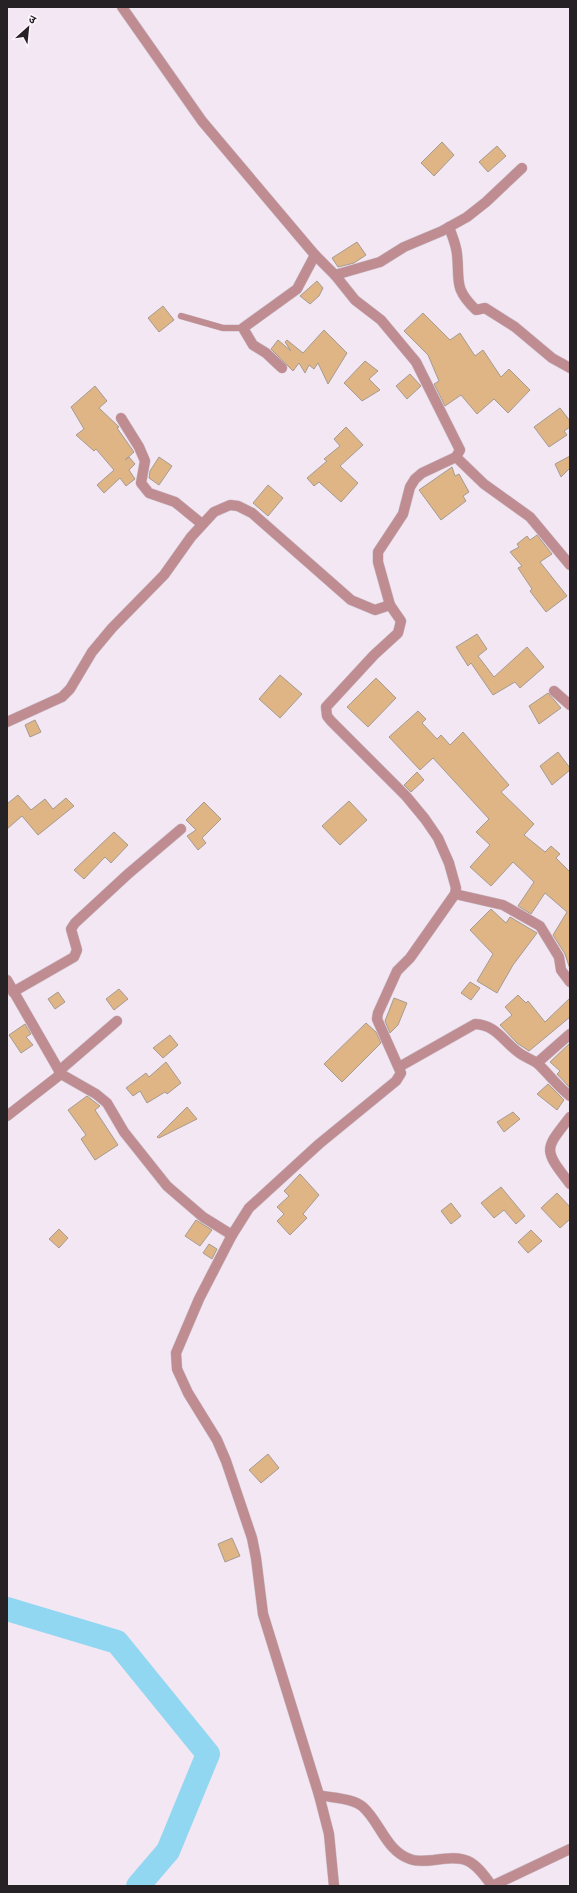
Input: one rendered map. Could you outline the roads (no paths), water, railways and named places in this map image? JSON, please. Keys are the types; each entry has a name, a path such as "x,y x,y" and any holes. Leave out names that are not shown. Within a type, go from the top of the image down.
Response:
{"street":[{"path":"122,7 202,121 355,300 381,320 416,362 459,445 460,450 456,457 422,473 415,479 410,487 402,514 378,552 378,562 390,605 401,622 398,633 374,655 335,696 328,704 326,712 331,721 406,796 425,820 438,838 455,881 455,894 410,958 397,971 378,1013 377,1019 399,1067 401,1073 400,1077 319,1144 249,1208 232,1235 176,1348 175,1359 177,1369 188,1393 217,1440 252,1538 263,1614 319,1795 328,1834 334,1886"},
{"path":"335,275 380,262 404,247 449,227 486,202 522,168"},
{"path":"449,227 457,251 459,287 469,304 476,310 485,308 503,319 552,358 570,368"},
{"path":"282,368 266,353 253,345 243,328 297,289 316,255"},
{"path":"121,418 139,447 145,461 141,483 149,492 176,502 202,524"},
{"path":"456,457 484,484 530,517 570,565"},
{"path":"7,722 62,697 70,689 92,652 112,628 164,574 202,524 214,512 224,506 238,506 252,513 351,600 375,610 390,605"},
{"path":"554,691 570,705"},
{"path":"13,992 74,957 76,950 71,929 75,923 128,874 181,829"},
{"path":"455,894 502,904 540,926 566,967 570,982"},
{"path":"7,980 46,1046 60,1073 107,1102 124,1132 167,1186 203,1217 232,1235"},
{"path":"7,1116 60,1073 117,1021"},
{"path":"399,1067 475,1024 484,1024 498,1032 518,1052 537,1063 556,1085 570,1096"},
{"path":"537,1063 570,1034"},
{"path":"570,1117 552,1139 550,1150 558,1169 570,1184"},
{"path":"319,1795 356,1803 364,1807 383,1835 402,1855 410,1859 426,1861 454,1857 462,1858 472,1863 482,1872 492,1886 570,1849"}],"lane":[{"path":"181,316 223,328 243,328"}],"waterway":[{"path":"7,1609 117,1642 208,1754 168,1851 138,1886"}]}
